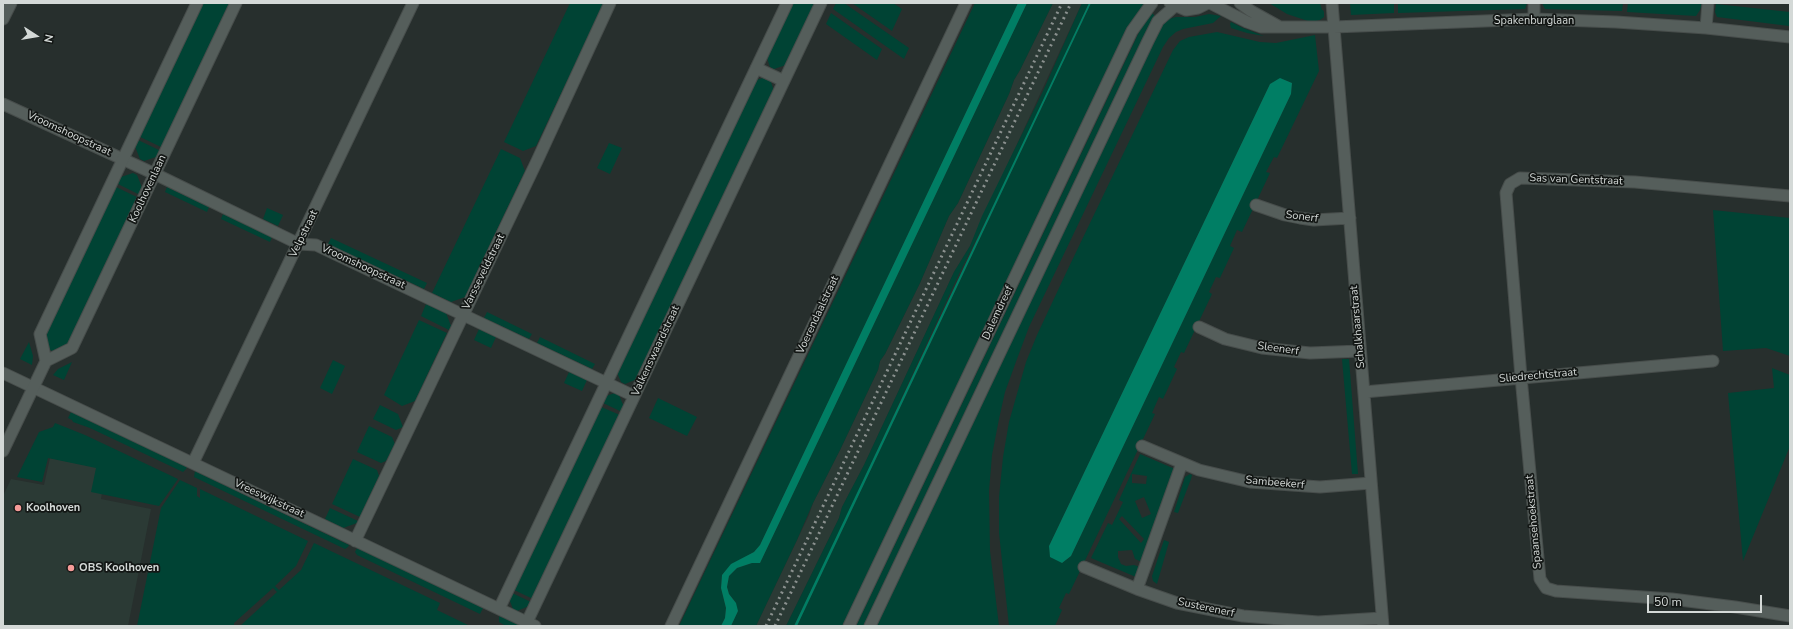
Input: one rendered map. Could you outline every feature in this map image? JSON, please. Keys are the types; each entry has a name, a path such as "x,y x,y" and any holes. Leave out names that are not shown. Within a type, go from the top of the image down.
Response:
{"street":[{"path":"3,19 11,3"},
{"path":"3,451 46,361 40,334 197,3"},
{"name":"Koolhovenlaan","path":"46,361 72,348 236,3"},
{"name":"Velpstraat","path":"193,463 413,3"},
{"name":"Varsseveldstraat","path":"355,541 610,3"},
{"path":"499,609 787,3"},
{"name":"Valkenswaardstraat","path":"531,624 634,396 821,3"},
{"name":"Voerendaalstraat","path":"671,626 966,3"},
{"name":"Dalemdreef","path":"849,626 1132,31 1152,3"},
{"path":"1172,5 1192,9 1209,3"},
{"name":"Spakenburglaan","path":"1209,3 1247,22 1261,27 1334,27 1534,19 1616,22 1706,28 1790,37"},
{"name":"Spakenburglaan","path":"1240,3 1250,11 1278,26"},
{"name":"Schalkhaarstraat","path":"1332,3 1382,622"},
{"path":"1534,3 1534,19"},
{"path":"1706,28 1708,3"},
{"name":"Dalemdreef","path":"870,626 1148,41 1158,21 1172,5"},
{"path":"756,68 784,81"},
{"name":"Vroomshoopstraat","path":"3,104 154,174 299,244 316,244 634,396"},
{"name":"Sas van Gentstraat","path":"1521,377 1506,205 1506,193 1510,184 1520,178 1635,182 1790,196"},
{"name":"Sonerf","path":"1256,205 1285,215 1314,220 1350,218"},
{"name":"Sleenerf","path":"1199,327 1225,339 1262,348 1310,353 1360,351"},
{"name":"Sliedrechtstraat","path":"1364,392 1713,360"},
{"name":"Vreeswijkstraat","path":"3,373 531,624"},
{"name":"Spaansehoekstraat","path":"1521,377 1540,579 1546,588 1556,591 1672,599 1790,616"},
{"name":"Sambeekerf","path":"1142,446 1182,463 1227,477 1266,484 1320,487 1371,483"},
{"path":"1137,589 1182,463"},
{"name":"Susterenerf","path":"1084,567 1137,589 1177,603 1243,616 1318,622 1382,622"}],"shaded area":[{"path":"201,3 232,3 163,148 138,136"},
{"path":"570,3 604,4 536,146 523,151 504,142"},
{"path":"790,3 816,3 786,65 774,69 770,67 766,55"},
{"path":"836,3 844,3 909,48 904,59 833,9"},
{"path":"852,3 893,3 902,9 892,31"},
{"path":"975,3 1018,3 760,545 754,552 731,565 722,575 721,588 726,608 725,618 721,626 679,626"},
{"path":"1018,3 1027,3 760,563 752,563 737,568 729,576 727,587 729,594 736,603 738,611 731,626 721,626 725,618 726,608 721,588 722,575 731,564 754,552 760,545"},
{"path":"1027,3 1053,3 1014,80 1009,94 958,203 949,216 920,283 885,354 880,361 878,370 813,503 756,626 731,626 738,611 727,587 729,576 737,568 752,563 760,563"},
{"path":"1053,3 1082,3 970,246 954,272 864,465 842,507 839,518 786,626 756,626 809,515 813,503 878,370 880,361 885,354 920,283 949,216 958,203 1009,94 1014,80"},
{"path":"1082,3 1089,3 1001,190 959,274 843,524 794,626 786,626 839,518 842,507 864,465 954,272 970,246 982,216 1043,91"},
{"path":"1089,3 1091,3 797,626 794,626"},
{"path":"1091,3 1147,3 1134,18 845,626 797,626"},
{"path":"1269,3 1320,3 1324,12 1324,17 1320,20 1311,22 1287,14"},
{"path":"1350,3 1394,3 1394,13 1351,15"},
{"path":"1398,3 1527,3 1525,9 1398,13"},
{"path":"1542,3 1623,3 1622,11 1545,9"},
{"path":"1628,3 1702,3 1696,16 1627,12"},
{"path":"1716,4 1790,12 1790,30 1789,26 1717,17 1715,12"},
{"path":"831,13 882,49 877,60 826,24"},
{"path":"1152,13 1156,17 1146,32 864,626 856,626 1141,28"},
{"path":"1209,14 1221,16 1213,23 1183,29 1176,32 1169,38 1163,47 1029,327 1005,392 992,455 989,491 990,551 999,626 875,626 1155,36 1163,22 1169,19 1176,17 1195,17"},
{"path":"1231,22 1243,28 1264,36 1231,28"},
{"path":"1217,32 1260,42 1276,43 1315,35 1319,71 1277,158 1274,157 1266,172 1270,173 1242,232 1237,230 1230,246 1234,248 1220,278 1216,277 1209,292 1212,294 1184,353 1181,352 1174,367 1177,369 1163,399 1159,397 1152,413 1155,414 1069,594 1066,593 1059,608 1062,610 1055,626 1009,626 999,533 999,497 1003,457 1009,422 1026,362 1066,273 1173,50 1180,41 1189,37","holes":["1282,79 1292,83 1291,94 1071,556 1062,563 1050,555 1049,546 1270,84"]},
{"path":"766,77 770,79 774,91 637,379 625,384 621,382 616,370 753,81"},
{"path":"1280,78 1292,83 1291,94 1071,556 1062,563 1050,557 1049,546 1270,84"},
{"path":"136,139 161,151 159,156 144,161 140,159 134,144"},
{"path":"609,143 622,148 610,174 597,168"},
{"path":"501,149 520,158 525,171 465,297 451,302 432,293"},
{"path":"133,173 137,175 143,190 140,195 116,183 118,178"},
{"path":"114,186 139,198 68,346 53,351 49,350 43,335"},
{"path":"167,187 209,207 207,212 165,192"},
{"path":"267,208 283,215 278,226 263,219"},
{"path":"1713,210 1790,218 1790,356 1766,348 1723,351"},
{"path":"223,214 272,237 270,242 221,219"},
{"path":"331,238 427,283 424,289 328,244"},
{"path":"426,304 446,313 451,326 449,330 421,316"},
{"path":"487,312 532,334 529,339 484,318"},
{"path":"419,320 447,333 415,401 402,406 384,395"},
{"path":"479,329 496,337 491,348 474,340"},
{"path":"540,337 595,364 592,369 537,343"},
{"path":"29,342 33,356 32,365 20,359"},
{"path":"1342,359 1349,359 1358,474 1352,474"},
{"path":"333,360 345,366 332,394 320,388"},
{"path":"72,362 64,380 53,375 58,369"},
{"path":"1772,368 1790,375 1790,446 1743,561 1728,393 1774,388"},
{"path":"569,372 587,380 582,391 564,383"},
{"path":"615,393 619,395 624,407 622,412 601,402 603,397"},
{"path":"658,398 697,417 687,436 649,418"},
{"path":"380,405 398,414 403,427 396,430 373,419"},
{"path":"599,406 620,415 533,599 512,589"},
{"path":"71,412 187,467 183,472 90,428 73,422 68,418"},
{"path":"55,423 85,435 178,479 159,506 91,492 96,468 48,458 42,482 17,477 39,432 53,427"},
{"path":"369,426 392,437 395,444 386,461 381,463 357,452"},
{"path":"1140,454 1175,469 1142,562 1135,559 1132,550 1118,551 1118,557 1121,564 1140,567 1136,577 1091,558 1108,523 1112,525 1123,502 1119,500","holes":["1132,474 1147,476 1146,484 1132,483","1144,497 1151,514 1142,518 1135,501","1122,516 1144,539 1141,543 1119,519"]},
{"name":"OBS Koolhoven","path":"50,458 106,469 101,499 151,509 128,626 3,626 3,496 11,479 44,485"},
{"path":"353,459 377,470 379,476 360,517 332,504"},
{"path":"195,471 349,545 345,549 194,477"},
{"path":"1190,474 1192,475 1191,479 1178,513 1174,512 1185,477"},
{"path":"180,480 197,488 197,496 200,498 200,489 308,541 296,566 275,586 279,590 301,570 314,543 440,603 437,610 470,626 240,626 277,592 273,588 234,623 234,626 137,626 161,508"},
{"path":"330,508 358,521 357,523 343,528 325,519"},
{"path":"1164,540 1169,542 1157,584 1153,581 1152,576"},
{"path":"357,548 483,608 480,614 357,555 355,552"},
{"path":"510,592 531,602 529,606 517,611 513,609 508,596"},
{"path":"499,616 521,626 506,626 499,622"}],"railway":[{"path":"766,626 1062,3"},
{"path":"775,626 1071,3"}],"place":[{"name":"Koolhoven","path":"18,508"},
{"name":"OBS Koolhoven","path":"71,568"}]}
